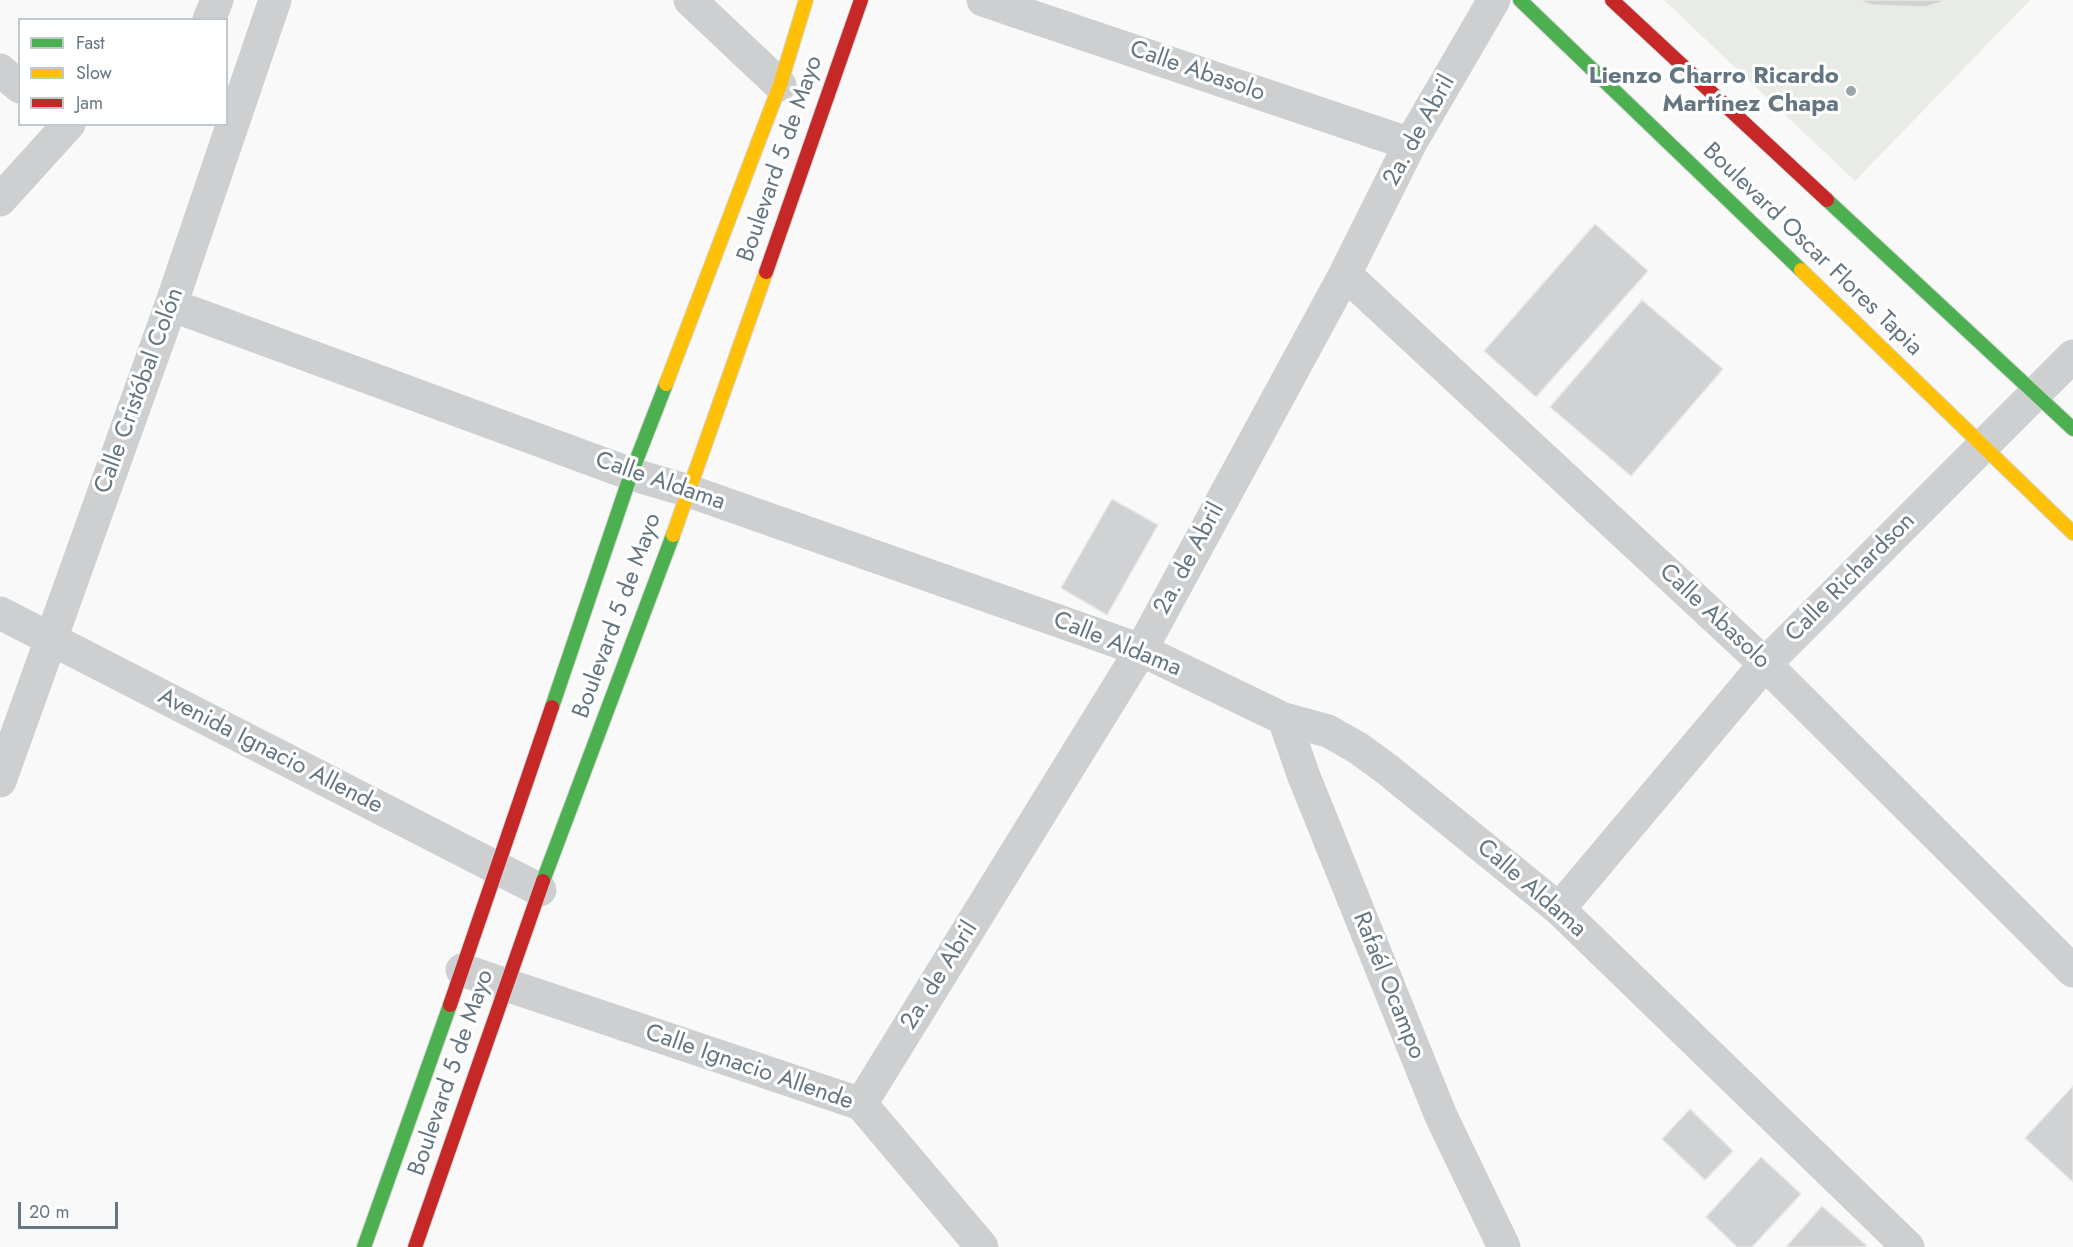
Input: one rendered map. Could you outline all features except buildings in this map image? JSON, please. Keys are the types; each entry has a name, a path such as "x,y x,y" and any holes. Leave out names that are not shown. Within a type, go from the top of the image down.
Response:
{"street":[{"path":"210,18 217,0"},
{"name":"Calle Cristóbal Colón","path":"0,781 171,305 275,0"},
{"path":"690,0 780,85"},
{"name":"Boulevard 5 de Mayo","path":"364,1247 498,868 631,474 780,85 806,0"},
{"name":"Boulevard 5 de Mayo","path":"415,1247 540,890 689,491 861,0"},
{"name":"Calle Abasolo","path":"983,0 1410,144"},
{"name":"2a. de Abril","path":"861,1104 1141,650 1345,274 1410,144 1494,0"},
{"name":"Boulevard Oscar Flores Tapia","path":"1520,0 2073,533"},
{"name":"Boulevard Oscar Flores Tapia","path":"1612,0 2073,429"},
{"path":"0,70 18,85"},
{"path":"0,200 64,126"},
{"name":"Calle Abasolo","path":"1345,274 1765,664 2073,971"},
{"name":"Calle Aldama","path":"171,305 631,474 689,491 1141,650 1284,719 1328,731 1358,748 1388,770 1559,909 1908,1247"},
{"name":"Calle Richardson","path":"1559,909 1765,664 2073,356"},
{"name":"Avenida Ignacio Allende","path":"0,613 540,890"},
{"name":"Rafaél Ocampo","path":"1284,719 1307,786 1441,1116 1504,1247"},
{"name":"Calle Ignacio Allende","path":"462,970 861,1104 982,1247"}],"shaded area":[{"name":"Lienzo Charro Ricardo Martínez Chapa","path":"1664,0 2030,0 1855,181"}],"traffic: fast":[{"path":"1520,0 1801,270"},
{"path":"1827,200 2073,429"},
{"path":"552,707 631,474 666,384"},
{"path":"543,881 673,535"},
{"path":"364,1247 450,1005"}],"traffic: slow":[{"path":"666,384 780,85 806,0"},
{"path":"1801,270 2073,533"},
{"path":"673,535 766,272"}],"traffic: jam":[{"path":"766,272 861,0"},
{"path":"1612,0 1827,200"},
{"path":"450,1005 552,707"},
{"path":"415,1247 543,881"}],"place":[{"name":"Lienzo Charro Ricardo Martínez Chapa","path":"1851,91"}]}
